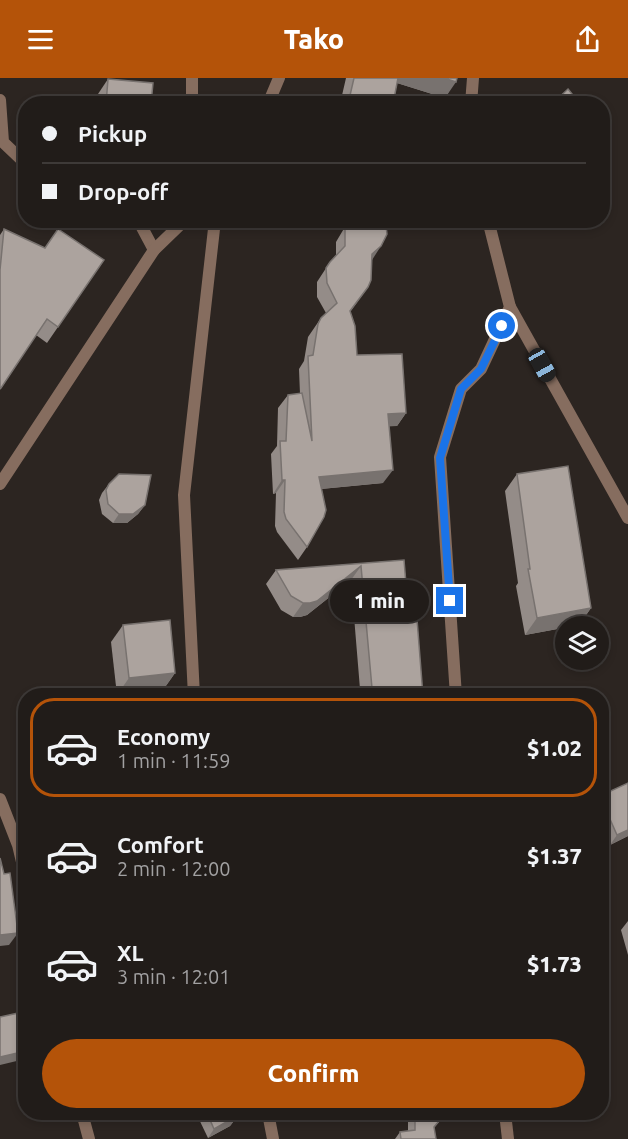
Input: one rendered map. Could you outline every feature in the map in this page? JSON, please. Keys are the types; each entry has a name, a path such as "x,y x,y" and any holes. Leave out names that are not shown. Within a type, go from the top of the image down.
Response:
{"street":[{"path":"192,78 192,96"},
{"path":"271,96 279,78"},
{"path":"472,96 473,78"},
{"path":"0,100 3,142 18,156"},
{"path":"142,228 154,250"},
{"path":"0,484 154,250 177,228"},
{"path":"194,688 184,495 214,228"},
{"path":"490,228 510,307 628,518"},
{"path":"455,688 440,458 461,389 481,369 510,307"},
{"path":"0,799 18,845"},
{"path":"84,1120 89,1139"},
{"path":"269,1120 273,1139"},
{"path":"506,1120 508,1139"}],"building":[{"path":"354,78 398,78 395,96 350,96"},
{"path":"444,78 457,78 456,82"},
{"path":"108,79 153,83 152,96 107,96"},
{"path":"568,89 574,96 561,96"},
{"path":"345,228 386,228 387,234 381,246 372,254 371,280 368,287 350,311 355,326 357,355 402,354 406,413 388,414 393,470 319,477 326,510 307,547 286,519 284,512 285,480 282,480 280,441 286,441 288,395 302,393 312,441 308,356 313,355 321,318 337,303 327,283 326,268 345,246"},
{"path":"4,229 45,248 58,229 104,260 58,327 47,319 0,388 0,270"},
{"path":"568,466 591,608 537,618 528,569 530,569 517,474"},
{"path":"119,474 151,475 145,505 133,514 119,514 108,504 106,490"},
{"path":"404,560 409,620 417,619 422,688 372,688 361,566 317,601 310,603 303,603 291,596 276,570"},
{"path":"170,620 175,673 129,678 123,625"},
{"path":"628,783 628,830 617,835 609,817 609,792"},
{"path":"0,858 4,874 10,873 18,933 0,935"},
{"path":"18,1013 18,1053 0,1057 0,1017"},
{"path":"210,1120 230,1120 214,1129"},
{"path":"415,1120 440,1120 434,1127 436,1139 401,1139 400,1132 415,1130"}],"route":[{"path":"450,601 440,458 461,389 481,369 502,326"}]}
